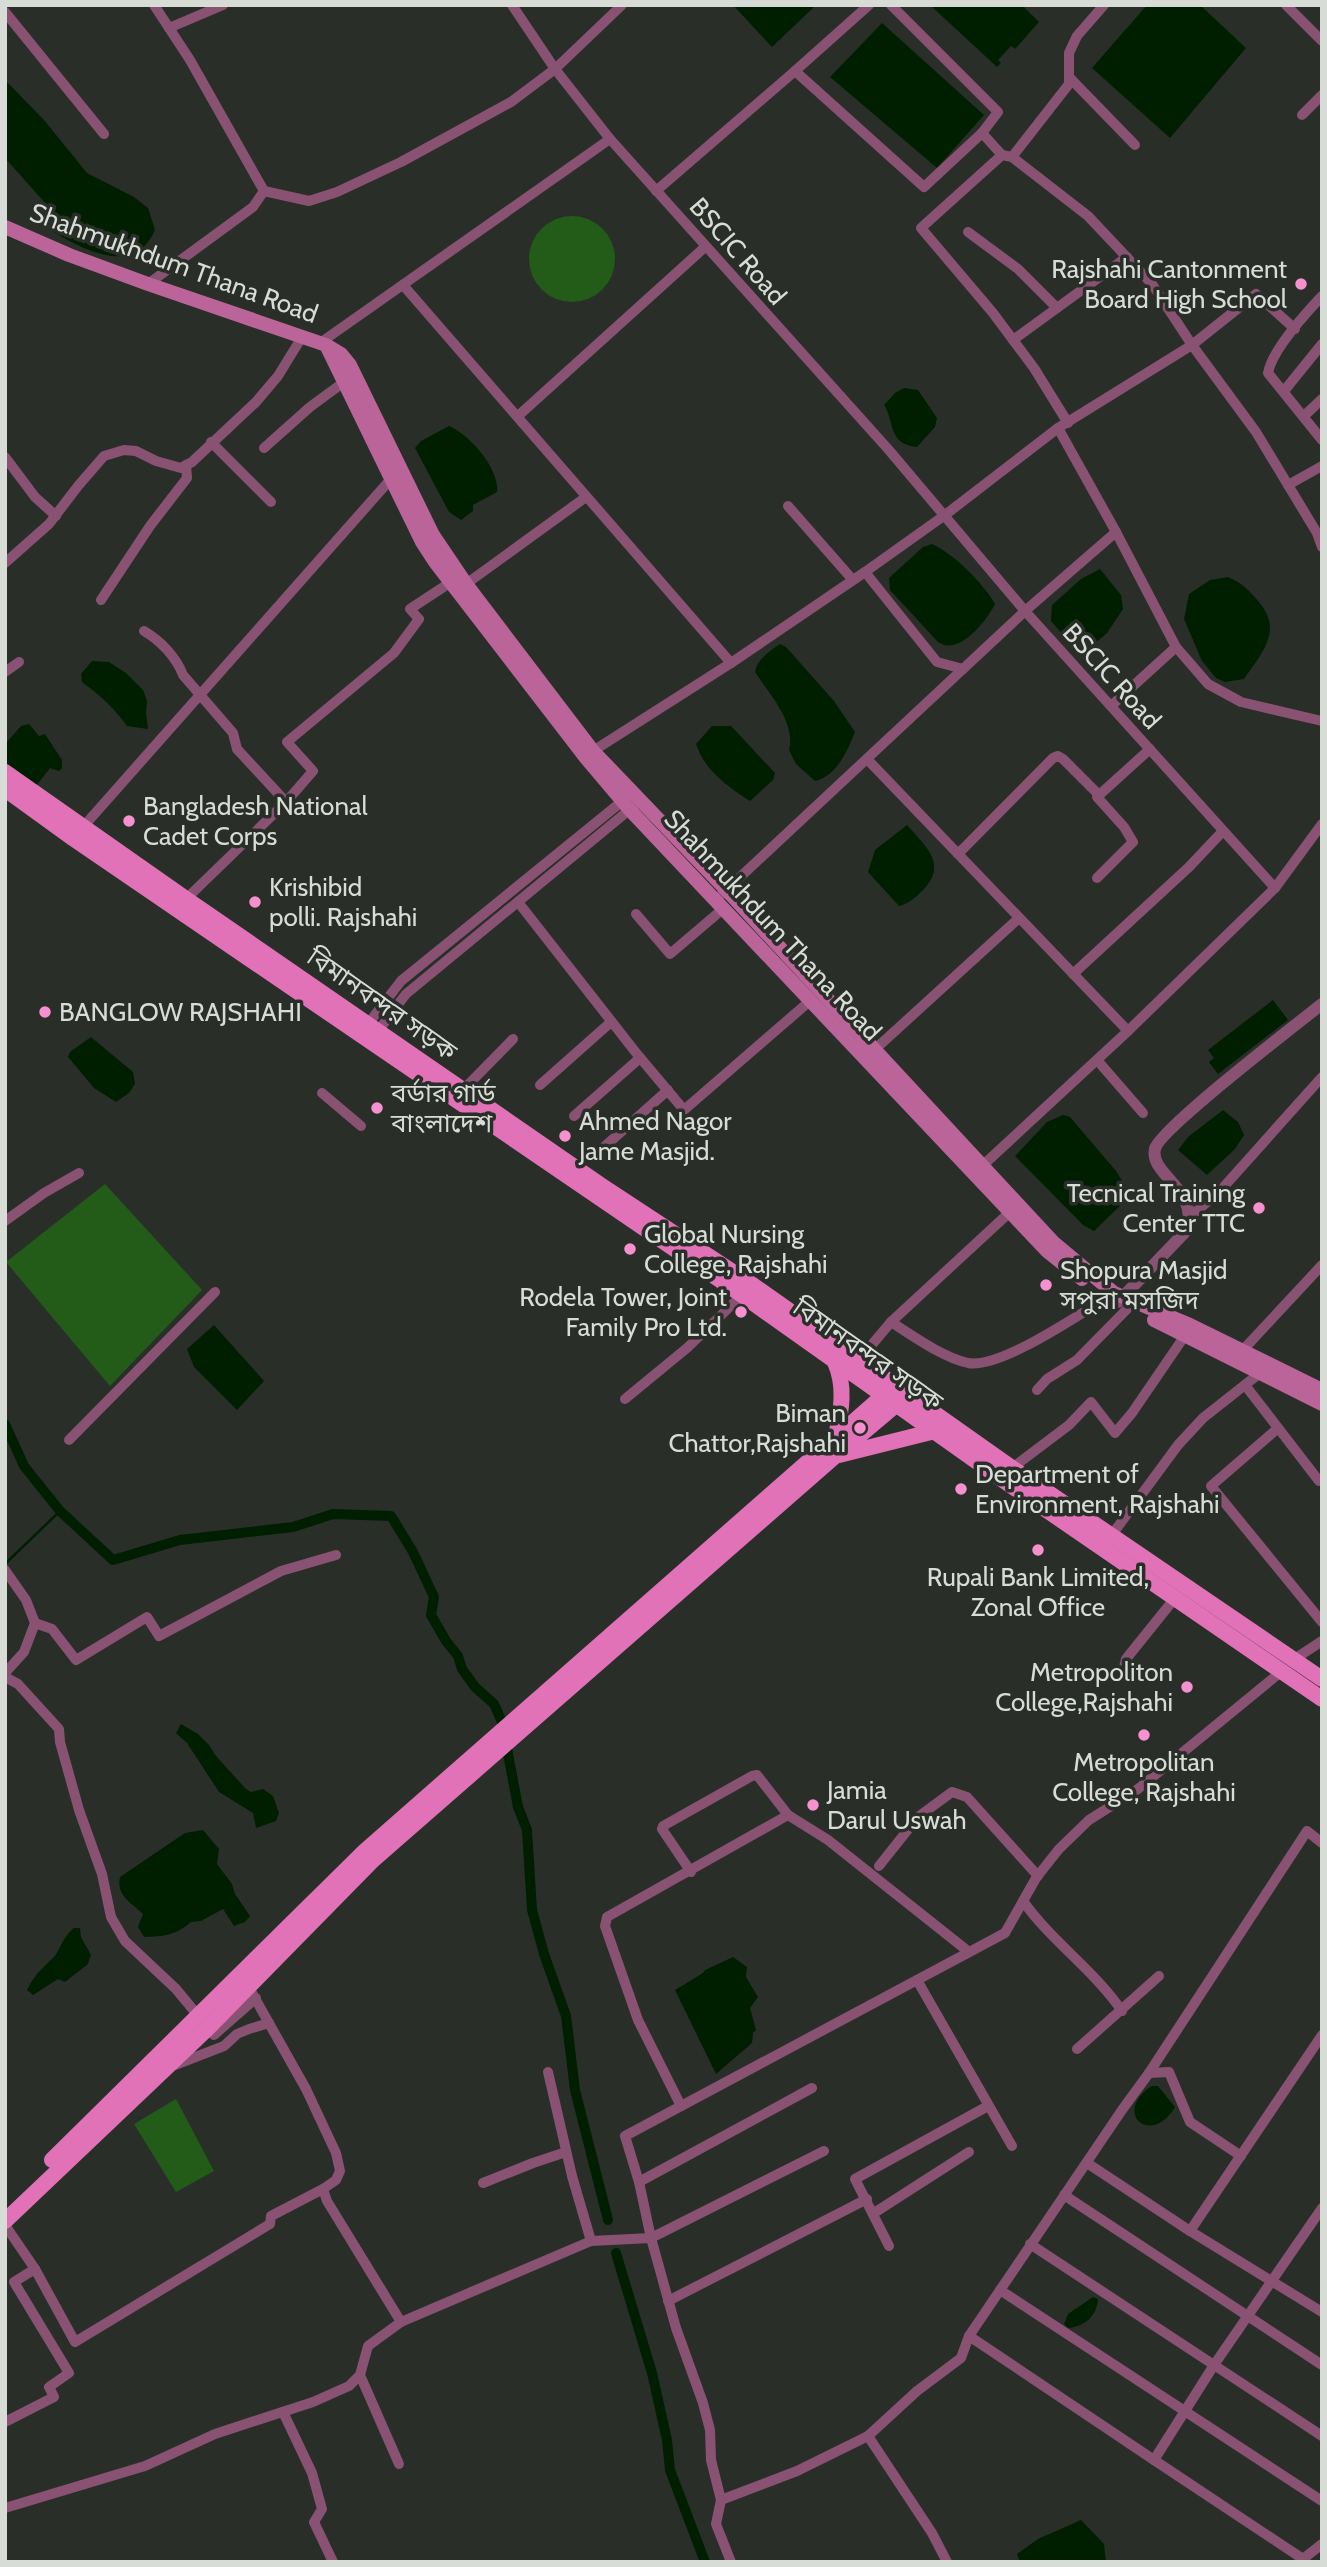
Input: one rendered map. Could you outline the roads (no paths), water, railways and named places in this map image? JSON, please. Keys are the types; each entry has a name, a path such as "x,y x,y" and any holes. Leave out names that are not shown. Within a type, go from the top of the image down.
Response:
{"main road":[{"name":"Shahmukhdum Thana Road","path":"5,227 69,255 323,344 341,354 350,365 459,583 586,758 631,802 978,1170 1118,1300 1191,1325 1322,1390"},
{"name":"Shahmukhdum Thana Road","path":"323,344 422,542 459,583 631,802"},
{"name":"বিমানবন্দর সড়ক","path":"5,772 186,899 307,990 1175,1598 1288,1665 1322,1679"},
{"name":"বিমানবন্দর সড়ক","path":"5,789 74,839 307,990 373,1028 859,1360 1111,1536 1288,1665 1322,1699"},
{"name":"Shahmukhdum Thana Road","path":"722,899 811,1000 870,1054"},
{"name":"Shahmukhdum Thana Road","path":"978,1170 1010,1212 1047,1251 1118,1300 1322,1404"},
{"path":"835,1362 842,1377 842,1406 836,1437"},
{"path":"5,2206 203,2023 252,1992 373,1860 517,1725 836,1437 890,1400"},
{"path":"517,1725 834,1457 890,1400"},
{"path":"834,1457 935,1431"},
{"path":"5,2223 164,2070 203,2023 365,1851 494,1746"}],"street":[{"path":"154,5 190,60 264,191 309,201 337,192 401,162 511,102 555,69 622,5"},
{"path":"169,28 223,5"},
{"name":"BSCIC Road","path":"512,5 555,69 610,139 945,515 1025,611 1275,888"},
{"path":"656,191 869,5"},
{"path":"795,71 924,187 982,133 998,112 891,5"},
{"path":"1104,5 1077,36 1069,53 1069,84 1007,156 921,228 1034,368 1176,647 1208,684 1241,702 1322,721"},
{"path":"1286,5 1322,41"},
{"path":"5,12 104,134"},
{"path":"1069,77 1135,145"},
{"path":"1302,115 1322,95"},
{"path":"982,133 1007,156 1088,215 1152,284 1192,345 1256,432 1317,533 1322,547"},
{"path":"323,344 610,139"},
{"path":"148,284 253,207 264,191"},
{"path":"968,232 1018,269 1057,308"},
{"path":"518,416 705,247"},
{"path":"1013,340 1127,257"},
{"path":"403,285 731,663"},
{"path":"593,751 731,663 865,572 1063,425 1192,345 1256,294 1295,329"},
{"path":"1322,296 1269,365 1268,373 1322,440"},
{"path":"5,563 56,516 104,456 124,450 136,451 156,461 181,468 186,465 256,402 278,376 302,337"},
{"path":"1283,391 1322,344"},
{"path":"264,448 310,407 344,382"},
{"path":"1304,416 1322,399"},
{"path":"211,442 271,502"},
{"path":"5,457 35,497 56,516"},
{"path":"101,600 150,526 187,478 186,465"},
{"path":"1288,485 1322,466"},
{"path":"83,827 390,480"},
{"path":"186,899 286,802 313,771 287,742 394,653 419,619 410,609 459,583 586,497"},
{"path":"788,506 852,579"},
{"path":"636,914 670,954 722,899 867,759 1025,611 1116,532"},
{"path":"865,572 937,662 963,669"},
{"path":"144,631 156,638 233,733 237,749 286,802"},
{"path":"1111,706 1176,647"},
{"path":"5,672 19,662"},
{"path":"1099,795 1150,749"},
{"path":"958,854 1058,756 1099,795 1097,797 1124,827 1133,842 1097,878"},
{"path":"867,759 1128,1031"},
{"path":"373,1028 406,994 518,902 631,802"},
{"path":"373,1028 401,981 631,802"},
{"path":"978,1170 1128,1031 1275,888 1322,824"},
{"path":"1073,974 1189,867 1223,831"},
{"path":"518,902 611,1022 684,1110 811,1000"},
{"path":"870,1054 1019,918"},
{"path":"1037,1390 1047,1379 1077,1360 1118,1300 1187,1230 1191,1216 1187,1201 1156,1163 1155,1150 1160,1140 1202,1101 1322,1004"},
{"path":"540,1085 611,1022"},
{"path":"463,1090 513,1039"},
{"path":"574,1116 640,1058"},
{"path":"1097,1060 1143,1113"},
{"path":"1191,1216 1220,1191 1322,1077"},
{"path":"594,1156 668,1090"},
{"path":"322,1093 361,1126"},
{"path":"5,1221 44,1193 79,1173"},
{"path":"859,1360 891,1322 1010,1212"},
{"path":"1241,1350 1322,1265"},
{"path":"69,1440 215,1292"},
{"path":"625,1399 687,1348 742,1295"},
{"path":"891,1322 928,1346 970,1363 1001,1359 1118,1300"},
{"path":"1013,1468 1069,1425 1091,1402 1115,1433 1132,1413 1186,1334"},
{"path":"1111,1536 1178,1445 1203,1418 1260,1373"},
{"path":"1245,1385 1319,1481"},
{"path":"1277,1429 1211,1486 1322,1622"},
{"path":"35,1623 52,1629 76,1660 147,1617 159,1636 281,1571 336,1555"},
{"path":"5,1570 26,1600 35,1623 24,1653 5,1675 18,1684 59,1729 69,1776 102,1874 111,1917 125,1941 176,1989 203,2023"},
{"path":"1124,1671 1126,1659 1175,1598"},
{"path":"731,2562 716,2524 721,2500 711,2460 709,2430 703,2403 668,2301 625,2136 1005,1933 1038,1876 1059,1849 1089,1820 1138,1789 1288,1665 1322,1641"},
{"path":"691,1872 662,1829 668,1822 757,1775 788,1815 828,1840 968,1952"},
{"path":"879,1866 918,1817 952,1792 967,1797 1038,1876"},
{"path":"681,2106 638,2020 605,1926 607,1917 788,1815"},
{"path":"721,2500 797,2471 868,2436 917,2390 961,2358 969,2336 1149,2073 1307,1831 1322,1843"},
{"path":"1023,1901 1037,1921 1109,1992 1122,2011"},
{"path":"1077,2049 1159,1976"},
{"path":"917,1980 1012,2146"},
{"path":"5,2223 35,2269 75,2342 270,2224 271,2216 336,2180 340,2171 336,2153 306,2089 252,1992"},
{"path":"164,2070 224,2046 237,2034 269,2023"},
{"path":"1190,2231 1318,2049 1322,2035"},
{"path":"548,2072 566,2152 591,2241"},
{"path":"1149,2073 1169,2073 1190,2122 1241,2156"},
{"path":"639,2182 813,2088"},
{"path":"889,2246 855,2179 988,2106"},
{"path":"5,2508 145,2466 215,2434 283,2412 349,2386 360,2375 368,2346 401,2322 591,2241 651,2238 824,2151"},
{"path":"483,2183 533,2162 566,2152"},
{"path":"874,2213 969,2152"},
{"path":"1087,2163 1190,2231 1322,2312"},
{"path":"323,2189 327,2202 401,2322"},
{"path":"1064,2195 1322,2365"},
{"path":"668,2301 867,2199"},
{"path":"1154,2460 1214,2365 1322,2208"},
{"path":"1030,2244 1322,2436"},
{"path":"5,2422 54,2397 49,2386 69,2373 14,2282 35,2269"},
{"path":"1000,2290 1322,2501"},
{"path":"969,2336 1302,2560 1322,2544"},
{"path":"360,2375 399,2464"},
{"path":"283,2412 312,2473 322,2509 314,2522 333,2562"},
{"path":"868,2436 932,2533 947,2562"}],"waterway":[{"path":"5,1424 24,1466 60,1511 113,1560 180,1540 293,1527 333,1514 391,1516 413,1552 434,1597 431,1615 458,1656 462,1669 475,1687 494,1704 502,1722 518,1807 527,1830 532,1910 566,2016 575,2090 608,2220"},
{"path":"5,1564 60,1511"},
{"path":"616,2253 652,2373 667,2440 670,2470 705,2562"}],"place":[{"name":"Rajshahi Cantonment Board High School","path":"1301,284"},
{"name":"Bangladesh National Cadet Corps","path":"129,821"},
{"name":"Krishibid polli. Rajshahi","path":"255,902"},
{"name":"BANGLOW RAJSHAHI","path":"45,1012"},
{"name":"বর্ডার গার্ড বাংলাদেশ","path":"377,1108"},
{"name":"Ahmed Nagor Jame Masjid.","path":"565,1136"},
{"name":"Tecnical Training Center TTC","path":"1259,1208"},
{"name":"Global Nursing College, Rajshahi","path":"630,1249"},
{"name":"Shopura Masjid সপুরা মসজিদ","path":"1046,1285"},
{"name":"Rodela Tower, Joint Family Pro Ltd.","path":"741,1312"},
{"name":"Biman Chattor,Rajshahi","path":"860,1428"},
{"name":"Department of Environment, Rajshahi","path":"961,1489"},
{"name":"Rupali Bank Limited, Zonal Office","path":"1038,1550"},
{"name":"Metropoliton College,Rajshahi","path":"1187,1687"},
{"name":"Metropolitan College, Rajshahi","path":"1144,1735"},
{"name":"Jamia Darul Uswah","path":"813,1805"}]}
